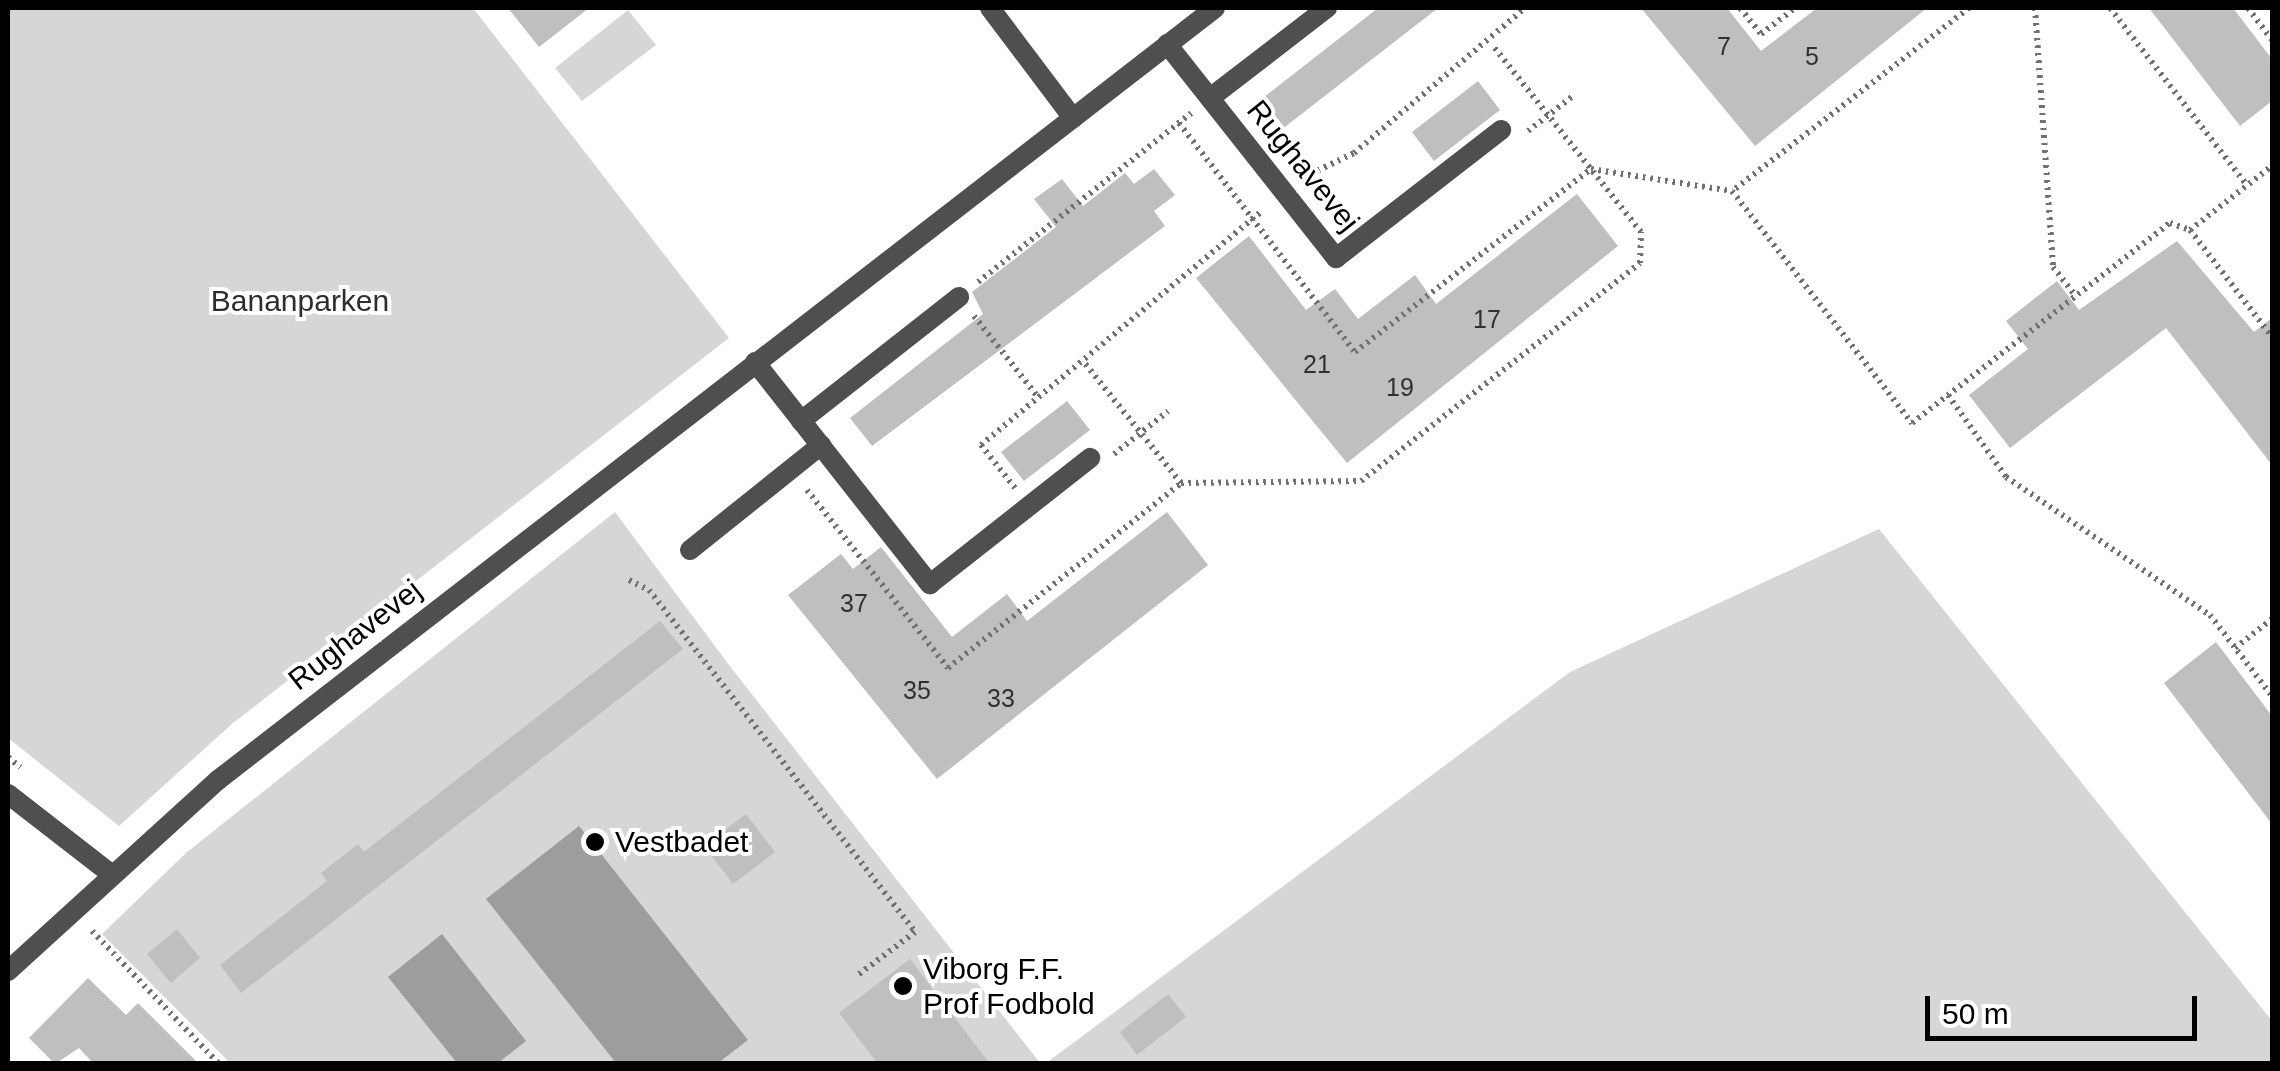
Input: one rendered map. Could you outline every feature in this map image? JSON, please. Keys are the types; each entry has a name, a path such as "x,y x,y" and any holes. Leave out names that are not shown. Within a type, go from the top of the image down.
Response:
{"street":[{"path":"990,8 1073,118"},
{"name":"Rughavevej","path":"8,972 110,873 754,362 1215,8"},
{"path":"1210,98 1326,8"},
{"name":"Rughavevej","path":"1168,44 1336,258 1502,130"},
{"path":"801,421 959,297"},
{"path":"754,362 930,584 1090,458"},
{"path":"690,550 820,446"},
{"path":"8,794 110,873"}],"path":[{"path":"1029,506 982,444 1331,156 1354,153 1492,44 1525,8"},
{"path":"1740,8 1761,34 1795,8"},
{"path":"1732,191 1970,8"},
{"path":"2035,8 2053,268 2076,296"},
{"path":"2110,8 2247,186"},
{"path":"2248,8 2272,40"},
{"path":"1181,484 1360,481 1640,264 1641,232 1492,44"},
{"path":"1502,130 1521,137 1574,95"},
{"path":"1038,397 959,297 1210,98"},
{"path":"1179,123 1355,352 1591,169 1732,191 1912,423 2170,222 2190,230 2272,337"},
{"path":"2190,230 2272,166"},
{"path":"1948,395 2006,477 2210,615 2272,696"},
{"path":"1090,458 1113,455 1168,411"},
{"path":"629,580 648,590 915,932 858,975"},
{"path":"2236,648 2272,619"},
{"path":"79,900 92,931 219,1064"}],"green space":[{"name":"Bananparken","path":"8,8 473,8 729,338 233,723 119,826 8,738"},
{"path":"628,10 656,45 582,101 555,68"},
{"path":"615,512 729,665 1040,1063 230,1063 102,934 186,853"},
{"path":"1879,529 2272,1021 2272,1064 1045,1064 1570,672"}],"shaded area":[{"path":"579,826 748,1040 718,1063 616,1063 486,899"},
{"path":"442,934 526,1041 498,1063 457,1063 388,977"}],"building":[{"path":"508,8 589,8 539,47"},
{"path":"1378,8 1438,8 1281,130 1259,101"},
{"path":"1641,8 1727,8 1761,51 1817,8 1927,8 1755,146"},
{"path":"2149,8 2233,8 2272,59 2272,101 2240,126"},
{"path":"1478,81 1500,110 1434,161 1412,132"},
{"path":"1154,169 1175,195 1154,211 1165,226 872,446 850,418 983,314 972,292 1056,227 1034,199 1062,179 1083,206 1125,173 1134,184"},
{"path":"1577,194 1618,246 1347,463 1196,278 1249,236 1306,310 1335,289 1358,319 1415,275 1436,304"},
{"path":"2177,241 2254,332 2272,318 2272,465 2166,328 2010,448 1969,395 2028,349 2006,321 2057,281 2079,310"},
{"path":"1067,401 1090,430 1024,481 1001,452"},
{"path":"1167,512 1208,565 937,779 788,595 841,554 853,569 881,547 952,637 1007,594 1027,621"},
{"path":"660,621 683,649 241,993 220,965 327,881 321,873 358,844 364,852"},
{"path":"2216,642 2272,716 2272,824 2164,683"},
{"path":"746,814 775,852 733,884 704,846"},
{"path":"177,929 200,958 171,983 147,954"},
{"name":"Viborg F.F. Prof Fodbold","path":"910,959 990,1064 878,1064 839,1013"},
{"path":"88,978 126,1015 138,1003 199,1064 94,1064 79,1048 55,1064 29,1038"},
{"path":"1168,994 1186,1017 1137,1055 1120,1032"}],"place":[{"name":"Vestbadet","path":"595,842"},
{"name":"Viborg F.F. Prof Fodbold","path":"903,986"}]}
